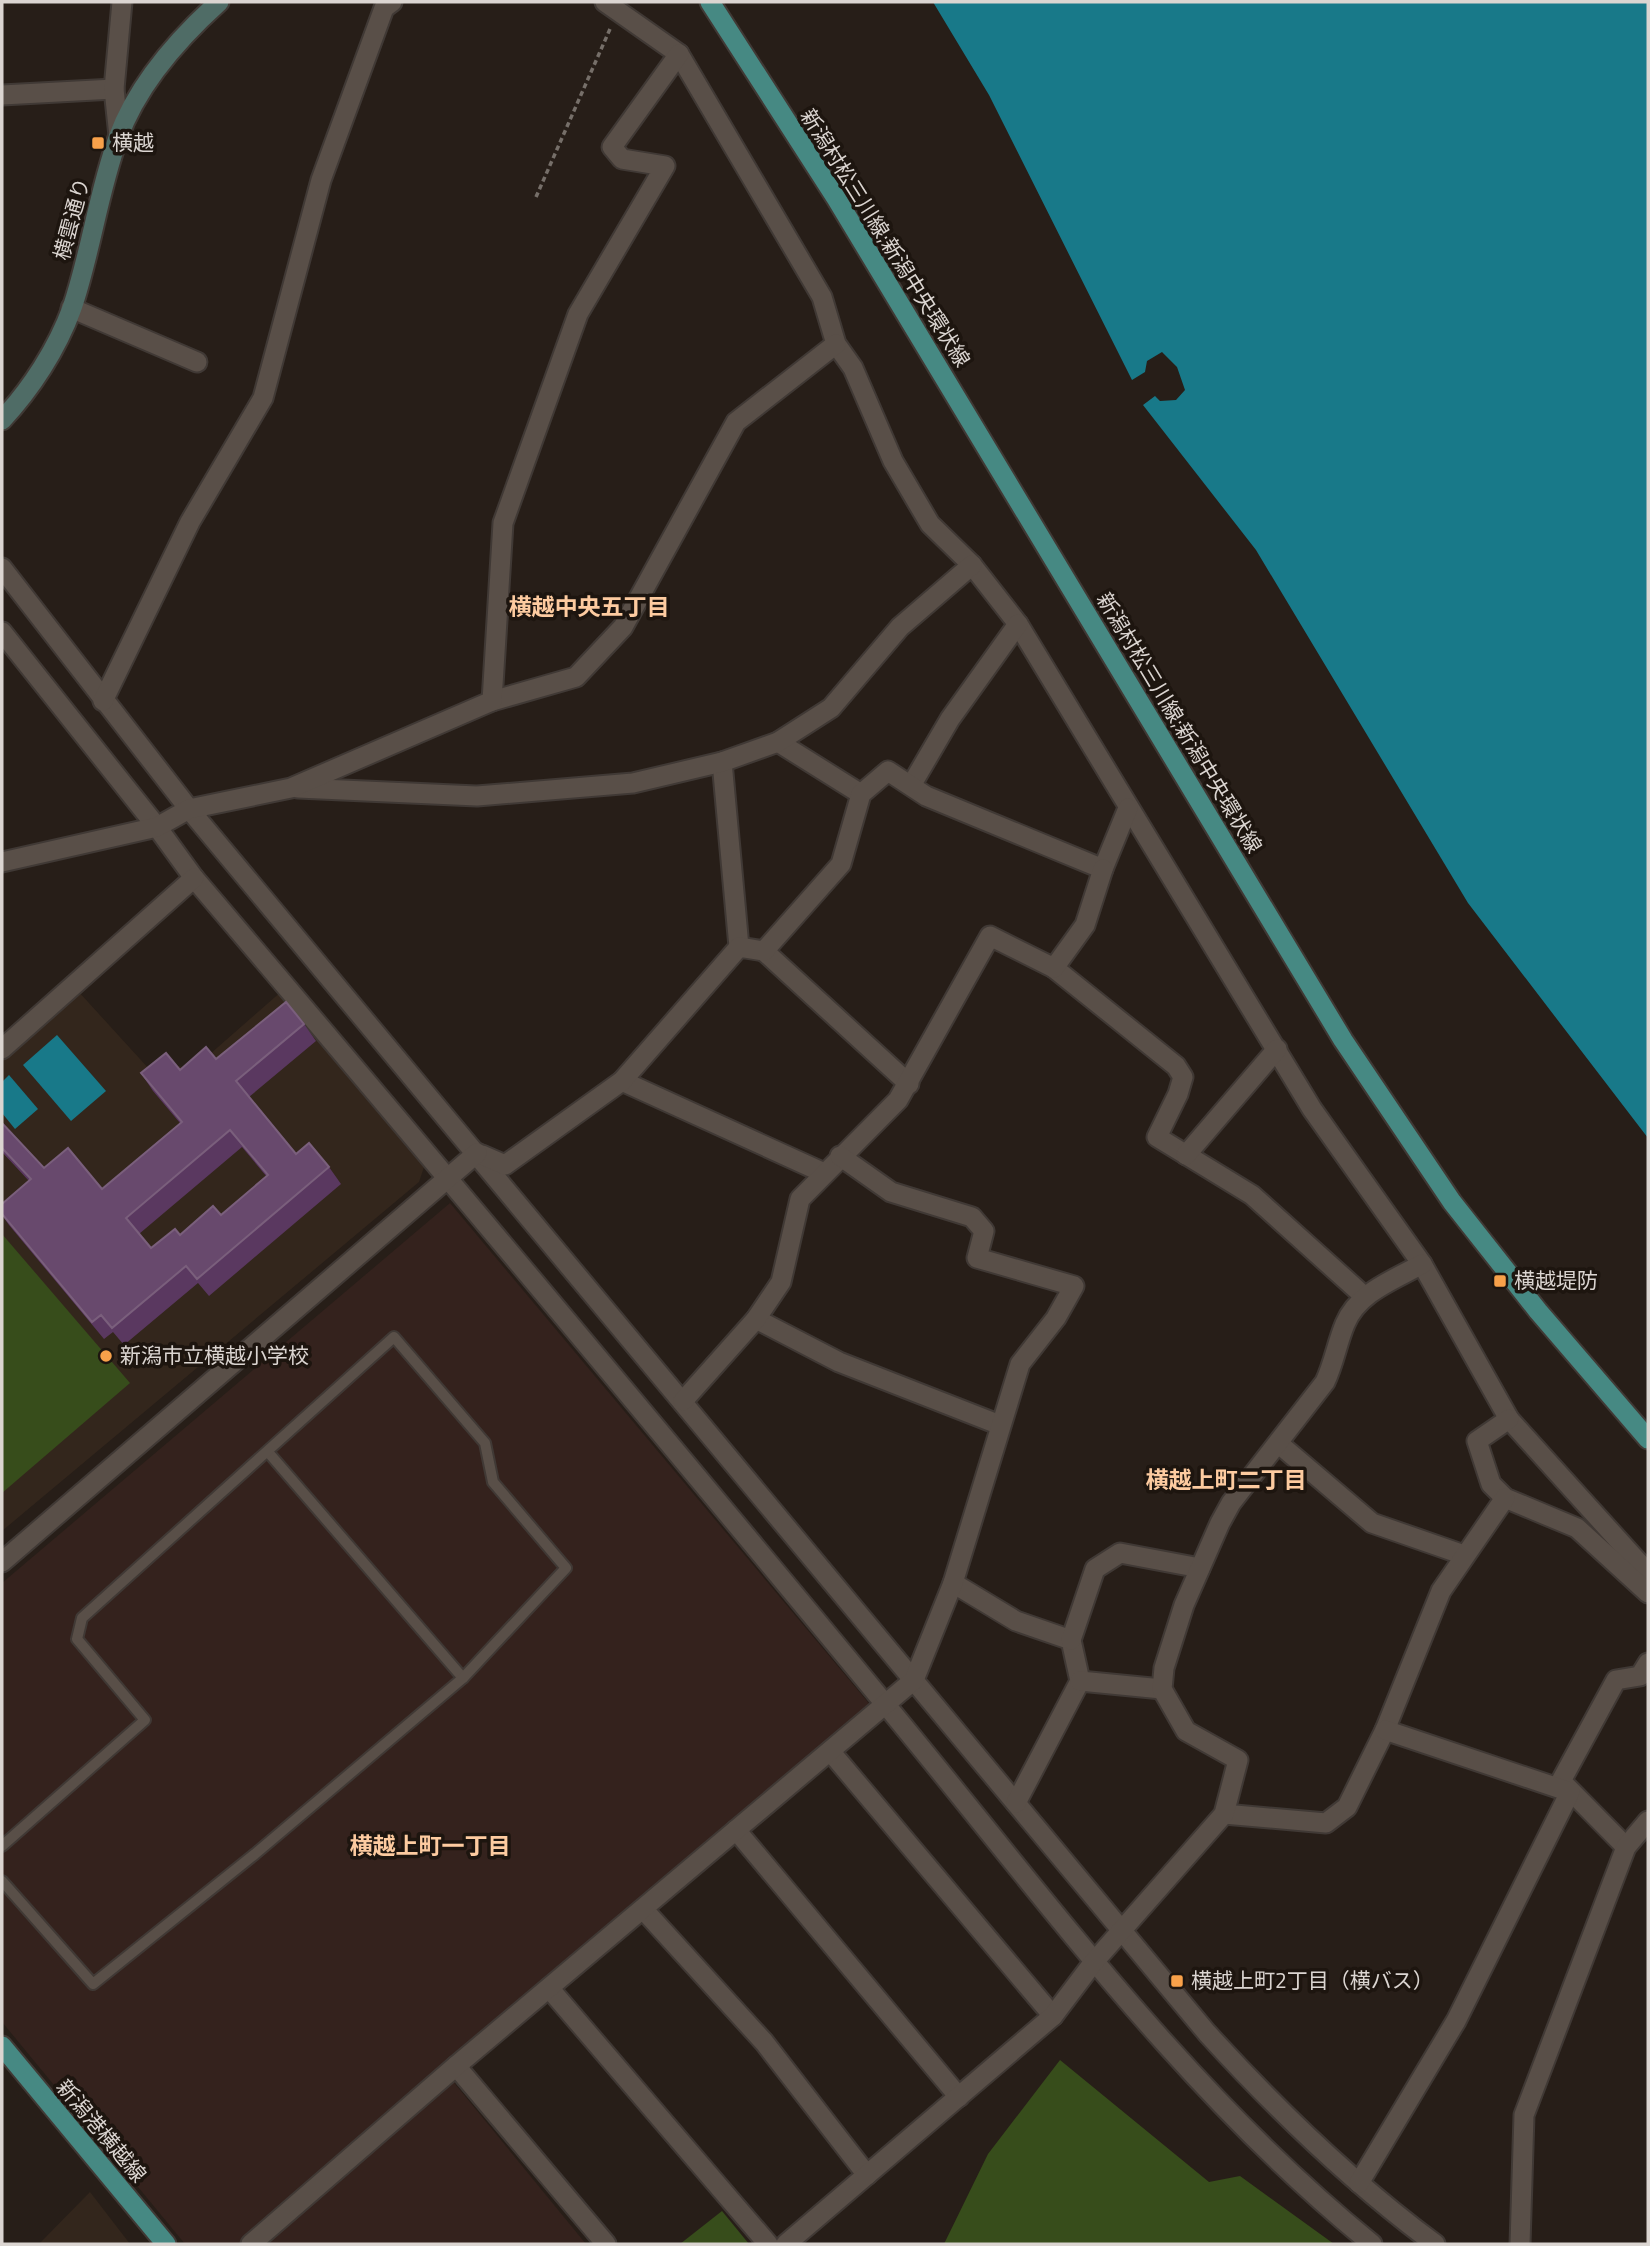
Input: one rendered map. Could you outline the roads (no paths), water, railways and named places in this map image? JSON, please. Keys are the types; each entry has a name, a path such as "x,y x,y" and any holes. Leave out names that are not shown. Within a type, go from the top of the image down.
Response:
{"main road":[{"name":"横雲通り","path":"2,421 19,401 53,348 71,308 119,135 140,95 168,56 219,2"},
{"name":"新潟村松三川線;新潟中央環状線","path":"710,2 843,209 1343,1040 1452,1202 1538,1311 1648,1439"},
{"name":"新潟港横越線","path":"2,2046 166,2244"}],"street":[{"path":"119,135 114,89 122,2"},
{"path":"103,701 190,522 263,398 333,141 384,8 392,2"},
{"path":"611,6 679,54 822,297 836,344 853,368 893,461 930,524 972,565 1018,624 1312,1109 1422,1264 1509,1419 1648,1573"},
{"path":"492,701 503,523 578,314 665,166 622,159 612,147 679,54"},
{"path":"2,95 114,89"},
{"path":"71,308 197,362"},
{"path":"2,862 157,827 189,809 290,788 492,701 576,677 624,627 736,422 836,344"},
{"path":"290,788 477,796 633,783 722,762 778,741 831,708 900,627 972,565"},
{"path":"2,568 189,809 1207,2033 1266,2097 1380,2203 1435,2244"},
{"path":"912,784 950,719 1018,624"},
{"path":"2,632 157,827 194,878 447,1177 885,1704 1093,1963 1218,2102 1334,2214 1372,2244"},
{"path":"778,741 861,794"},
{"path":"477,1153 505,1165 622,1081 739,947 722,762"},
{"path":"764,951 841,864 861,794 888,771 912,784 926,796 1103,869"},
{"path":"1054,968 1084,925 1128,807"},
{"path":"2,1049 194,878"},
{"path":"683,1401 756,1319 781,1282 800,1199 898,1100 990,936 1054,968 1176,1066 1183,1077 1181,1086 1157,1137 1252,1195 1364,1296"},
{"path":"739,947 764,951 909,1084"},
{"path":"1186,1155 1277,1049"},
{"path":"622,1081 824,1173"},
{"path":"2,1562 477,1153"},
{"path":"251,2244 456,2066 914,1680 953,1583 1020,1364 1056,1318 1074,1286 977,1258 984,1231 972,1217 891,1192 840,1156"},
{"path":"786,2244 1053,2016 1093,1963 1224,1814 1238,1760 1186,1731 1162,1689 1164,1668 1184,1605 1231,1503 1325,1382 1335,1360 1344,1325 1354,1306 1364,1296 1422,1264"},
{"path":"756,1319 839,1362 1000,1425"},
{"path":"1509,1419 1477,1441 1491,1484 1505,1498 1577,1528 1648,1593"},
{"path":"1278,1443 1372,1523 1464,1555"},
{"path":"1224,1814 1326,1823 1347,1807 1385,1730 1441,1591 1505,1498"},
{"path":"1016,1803 1080,1681 1071,1640 1094,1569 1120,1553 1200,1568"},
{"path":"953,1583 1016,1621 1071,1640"},
{"path":"1626,1847 1560,1781 1616,1681 1640,1676 1648,1663"},
{"path":"1080,1681 1162,1689"},
{"path":"1385,1730 1570,1792"},
{"path":"830,1751 1053,2016"},
{"path":"1359,2183 1456,2021 1570,1792"},
{"path":"1520,2244 1524,2115 1626,1847 1648,1821"},
{"path":"736,1830 959,2097"},
{"path":"643,1909 764,2042 867,2175"},
{"path":"549,1988 768,2244"},
{"path":"456,2066 606,2244"}],"lane":[{"path":"2,1846 145,1720 77,1639 82,1618 394,1337 485,1443 493,1482 566,1568 463,1678 255,1854 93,1984 2,1881"},
{"path":"268,1452 463,1678"}],"water":[{"path":"933,2 1648,2 1648,1138 1468,903 1256,550 1143,405 1155,396 1160,401 1176,400 1185,390 1177,367 1162,352 1147,361 1145,372 1132,380 989,95"},
{"path":"57,1035 106,1091 71,1121 23,1065"},
{"path":"9,1075 38,1109 15,1129 2,1113 2,1082"}],"place":[{"name":"横越","path":"98,143"},
{"name":"横越堤防","path":"1500,1281"},
{"name":"新潟市立横越小学校","path":"106,1356"},
{"name":"横越上町2丁目（横バス）","path":"1177,1981"}],"district":[{"name":"横越中央五丁目","path":"589,607"},
{"name":"横越上町二丁目","path":"1226,1480"},
{"name":"横越上町一丁目","path":"430,1846"}]}
